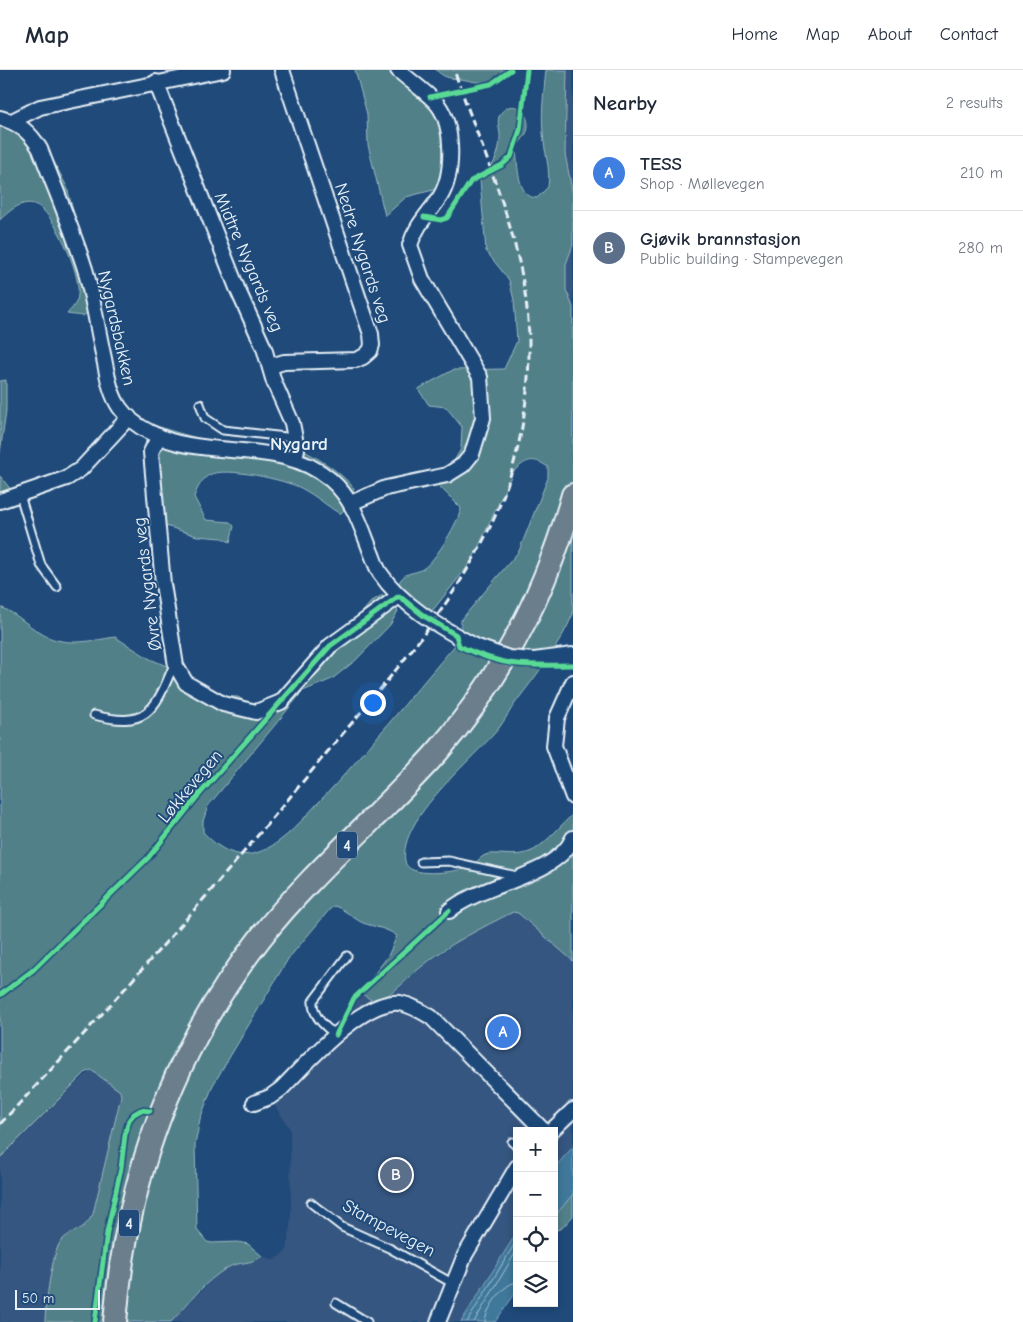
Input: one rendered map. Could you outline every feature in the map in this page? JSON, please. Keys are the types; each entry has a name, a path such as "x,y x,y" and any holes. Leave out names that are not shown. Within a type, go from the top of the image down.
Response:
{"highway":[{"name":"4","path":"115,1322 125,1241 140,1172 163,1103 189,1048 226,986 274,922 438,750 486,690 508,652 538,592 573,495"}],"street":[{"path":"6,120 40,107 156,82 223,70"},
{"name":"Nedre Nygards veg","path":"271,366 284,362 356,360 370,350 372,345 371,334 282,70"},
{"path":"351,503 393,486 447,475 463,465 472,454 483,418 480,377 422,279 410,245 424,217 440,197 447,182 451,155 444,119 439,107 430,97 398,70"},
{"name":"Midtre Nygards veg","path":"156,82 237,288 271,366 274,382 292,423 297,449 295,459"},
{"name":"Nygardsbakken","path":"6,120 33,137 40,149 85,269 110,386 118,406 130,417 159,436 183,444 214,450 275,454 295,459 322,473 341,489 351,503 379,572 399,596 424,616 475,646 510,658 534,660 573,655"},
{"path":"0,501 67,478 81,469 130,417"},
{"name":"Øvre Nygards veg","path":"159,436 151,452 162,584 176,666 186,683 223,704 256,712 281,702 330,646 399,596"},
{"path":"573,682 557,718 554,746 573,797"},
{"path":"449,911 460,901 477,893 522,878 556,857 573,838"},
{"path":"254,1103 270,1097 281,1089 348,1024 379,1006 398,1003 416,1008 431,1017 540,1127"},
{"path":"555,1127 573,1110"},
{"path":"438,1322 452,1283 479,1229 514,1172"}],"lane":[{"path":"200,404 206,418 222,430 295,438"},
{"path":"20,495 41,565 57,587"},
{"path":"94,715 123,720 143,716 160,698 172,669 176,666"},
{"path":"421,862 450,861 522,878"},
{"path":"336,1035 318,1019 313,1004 314,997 347,956"},
{"name":"Stampevegen","path":"311,1203 342,1226 389,1248 452,1283"},
{"path":"336,1303 367,1322"}],"shaded area":[{"path":"567,70 573,70 573,195 565,154"},
{"path":"573,245 573,307 566,290 566,264"},
{"path":"513,912 518,913 573,961 573,1147 558,1164 558,1127 513,1127 513,1238 461,1322 171,1322 215,1277 228,1267 237,1263 253,1262 262,1256 275,1260 287,1250 291,1218 290,1129 273,1103 272,1098 328,1036 360,993 368,1000 397,990 427,963 480,928"},
{"path":"91,1070 109,1081 120,1091 121,1096 93,1214 81,1230 67,1236 59,1244 52,1269 45,1322 0,1322 0,1158"}],"green space":[{"path":"355,70 403,70 437,115 444,150 444,181 437,189 406,197 385,216 368,145 367,114"},
{"path":"436,70 506,70 497,78 488,82 478,82 447,77"},
{"path":"546,70 567,70 565,154 573,195 573,245 566,264 566,290 573,307 573,614 540,671 499,728 456,772 425,808 413,826 406,844 405,861 408,867 414,870 432,873 467,868 483,856 489,854 523,854 534,850 544,842 573,814 573,961 518,913 513,912 453,944 420,968 393,992 373,1001 360,993 388,956 397,936 385,929 363,923 334,906 288,959 213,1085 200,1119 195,1145 197,1230 207,1242 238,1242 248,1244 262,1256 254,1261 236,1264 219,1273 197,1293 171,1322 45,1322 50,1280 58,1247 65,1237 85,1225 93,1214 121,1096 120,1091 91,1070 86,1072 0,1158 0,607 16,615 39,632 57,640 76,642 115,637 150,659 176,670 208,696 238,697 252,706 267,704 276,699 344,633 372,601 386,595 394,602 398,611 390,625 356,660 332,679 303,691 208,806 203,821 203,832 226,850 233,853 248,854 256,853 274,844 297,825 354,764 456,644 461,630 461,620 519,551 548,478 548,467 538,461 526,462 513,472 472,561 433,610 428,611 399,583 404,576 421,570 435,557 452,531 461,508 439,486 433,475 451,466 461,449 462,427 446,407 429,405 418,389 453,370 504,369 517,341 514,300 509,280 486,251 480,180 491,167 498,151 500,139 499,116 505,109 515,107 523,112 528,121 528,130 516,150 518,172 522,187 530,197 537,198 548,187 549,173 542,125"},
{"path":"0,113 15,114 27,122 41,137 67,187 77,227 101,294 99,304 83,316 67,314 77,300 78,285 71,258 58,230 50,218 42,209 29,203 20,205 0,220"},
{"path":"6,380 6,411 0,453 0,381"},
{"path":"154,425 203,439 242,446 277,447 290,443 332,468 354,488 347,507 340,514 311,494 293,485 255,475 228,472 217,473 209,475 204,479 194,497 206,520 230,522 234,526 230,542 222,538 197,536 163,525 144,452 147,432"},
{"path":"0,476 12,491 0,493"},
{"path":"573,1194 573,1216 562,1228 558,1230 558,1212"}],"water":[{"path":"573,1147 573,1194 558,1212 558,1172 558,1164"},
{"path":"513,1238 513,1297 495,1322 461,1322"}],"railway":[{"path":"0,1124 163,946 410,653 470,566 496,514 512,469 523,424 528,377 528,316 515,244 504,208 454,70"}],"cycle path":[{"path":"430,97 491,84 511,70"},
{"path":"424,217 441,220 447,218 471,181 502,165 511,157 520,130 527,70"},
{"name":"Løkkevegen","path":"0,995 33,970 148,858 197,797 330,646 399,596 424,616 456,635 459,646 475,653 514,664 573,665"},
{"path":"336,1035 354,998 449,911"},
{"path":"95,1322 107,1232 121,1168 125,1135 129,1120 134,1114 141,1110 150,1111"}],"place":[{"name":"TESS","path":"503,1032"},
{"name":"Gjøvik brannstasjon","path":"396,1175"}],"district":[{"name":"Nygard","path":"299,443"}]}
